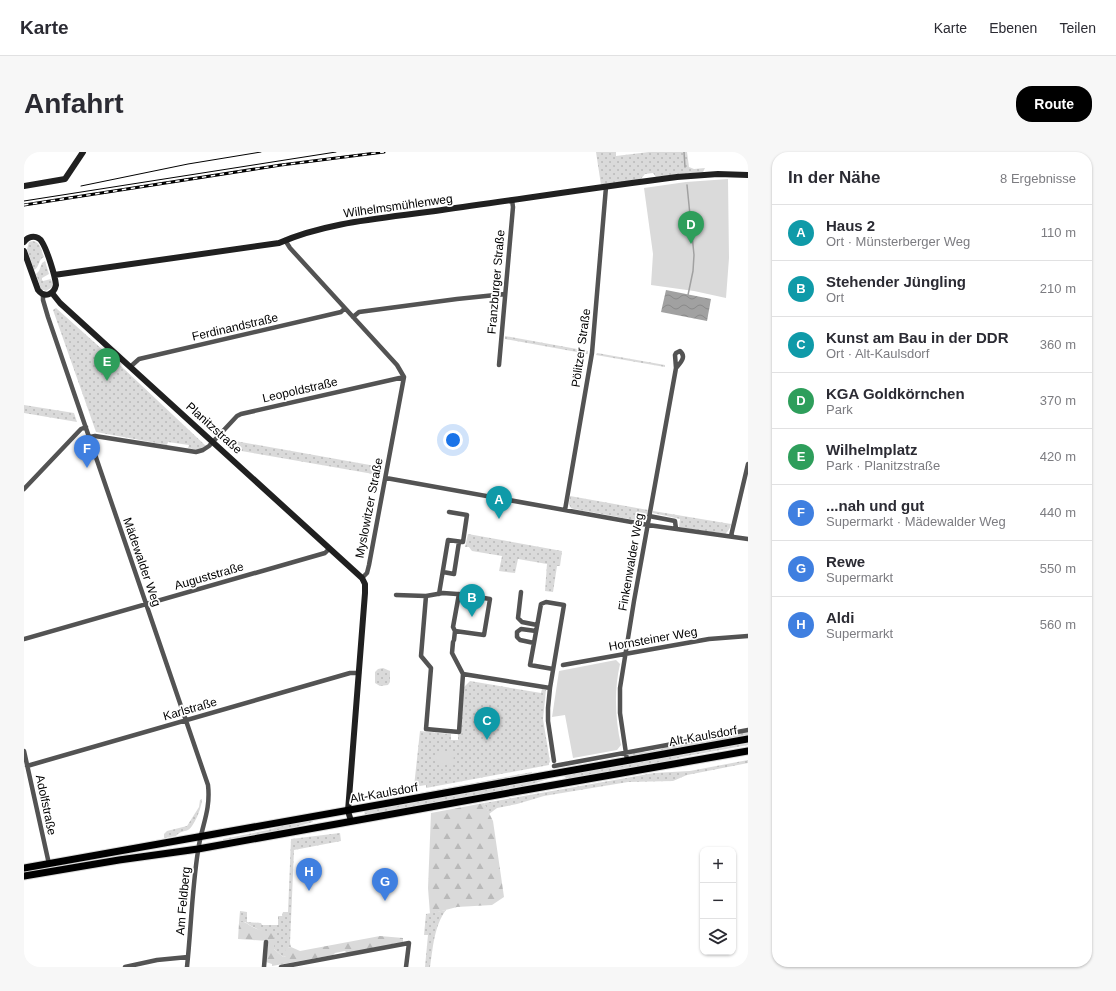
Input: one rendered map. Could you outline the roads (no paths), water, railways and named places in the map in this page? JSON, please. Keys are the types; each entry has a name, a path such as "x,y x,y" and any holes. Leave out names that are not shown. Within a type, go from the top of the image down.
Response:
{"main road":[{"name":"Alt-Kaulsdorf","path":"24,868 748,738"},
{"name":"Alt-Kaulsdorf","path":"24,876 198,849 748,751"}],"street":[{"path":"24,186 64,179 83,152"},
{"name":"Wilhelmsmühlenweg","path":"54,275 279,243 298,235 337,226 512,200 691,176 748,175"},
{"name":"Pölitzer Straße","path":"565,510 592,353 606,187"},
{"name":"Franzburger Straße","path":"499,365 513,207 512,200"},
{"path":"24,242 26,239 32,237 38,238 42,241 56,285 52,293 43,294 38,290 24,253"},
{"path":"285,240 290,248 397,365 404,377"},
{"name":"Planitzstraße","path":"52,293 54,297 362,578"},
{"name":"Mädewalder Weg","path":"43,294 43,302 206,778 209,790 208,809 201,837"},
{"path":"353,316 357,313 464,298 505,294"},
{"name":"Ferdinandstraße","path":"130,366 139,359 341,312 345,308"},
{"name":"Finkenwalder Weg","path":"628,760 620,714 620,688 676,368"},
{"name":"Leopoldstraße","path":"90,437 95,436 196,452 207,448 237,416 241,414 404,377"},
{"name":"Myslowitzer Straße","path":"362,578 368,571 404,377"},
{"path":"24,488 81,429 86,427"},
{"path":"731,536 748,464"},
{"path":"386,478 648,525 748,539"},
{"path":"439,594 448,540 463,542 467,515 449,512"},
{"path":"649,516 674,520 676,529"},
{"path":"443,572 454,574 459,542"},
{"name":"Auguststraße","path":"24,639 325,553 329,549"},
{"path":"351,821 348,811 365,584 362,578"},
{"path":"521,592 518,618 522,622 537,625"},
{"path":"396,595 426,596 439,594 459,594 490,599 484,635 455,630"},
{"path":"426,596 420,647 421,656 431,668 426,729 459,732 463,674 452,653 455,630 453,626 459,594"},
{"path":"463,674 550,688 564,605 546,602 541,604 530,665 553,669"},
{"path":"534,643 520,640 516,634 518,630 522,628 536,631"},
{"name":"Hornsteiner Weg","path":"563,666 709,639 748,636"},
{"name":"Karlstraße","path":"27,766 350,673 359,673"},
{"name":"Alt-Kaulsdorf","path":"550,688 548,721 554,764 748,730"},
{"name":"Adolfstraße","path":"24,751 49,864"},
{"name":"Am Feldberg","path":"187,967 198,849 201,837"},
{"path":"264,967 266,942"},
{"path":"281,967 409,944 406,967"},
{"path":"125,967 157,960 188,957"}],"water":[{"path":"666,290 711,299 707,321 661,312"}],"waterway":[{"path":"684,152 685,167"},
{"path":"687,185 694,255 693,271 688,295"}],"tram line":[{"path":"81,186 188,164 261,152"},
{"path":"24,201 336,152"}],"railway":[{"path":"24,205 281,165 384,152"}],"place":[{"name":"KGA Goldkörnchen","path":"691,244"},
{"name":"Wilhelmplatz","path":"107,381"},
{"name":"...nah und gut","path":"87,468"},
{"name":"Haus 2","path":"499,519"},
{"name":"Stehender Jüngling","path":"472,617"},
{"name":"Kunst am Bau in der DDR","path":"487,740"},
{"name":"Aldi","path":"309,891"},
{"name":"Rewe","path":"385,901"}]}
